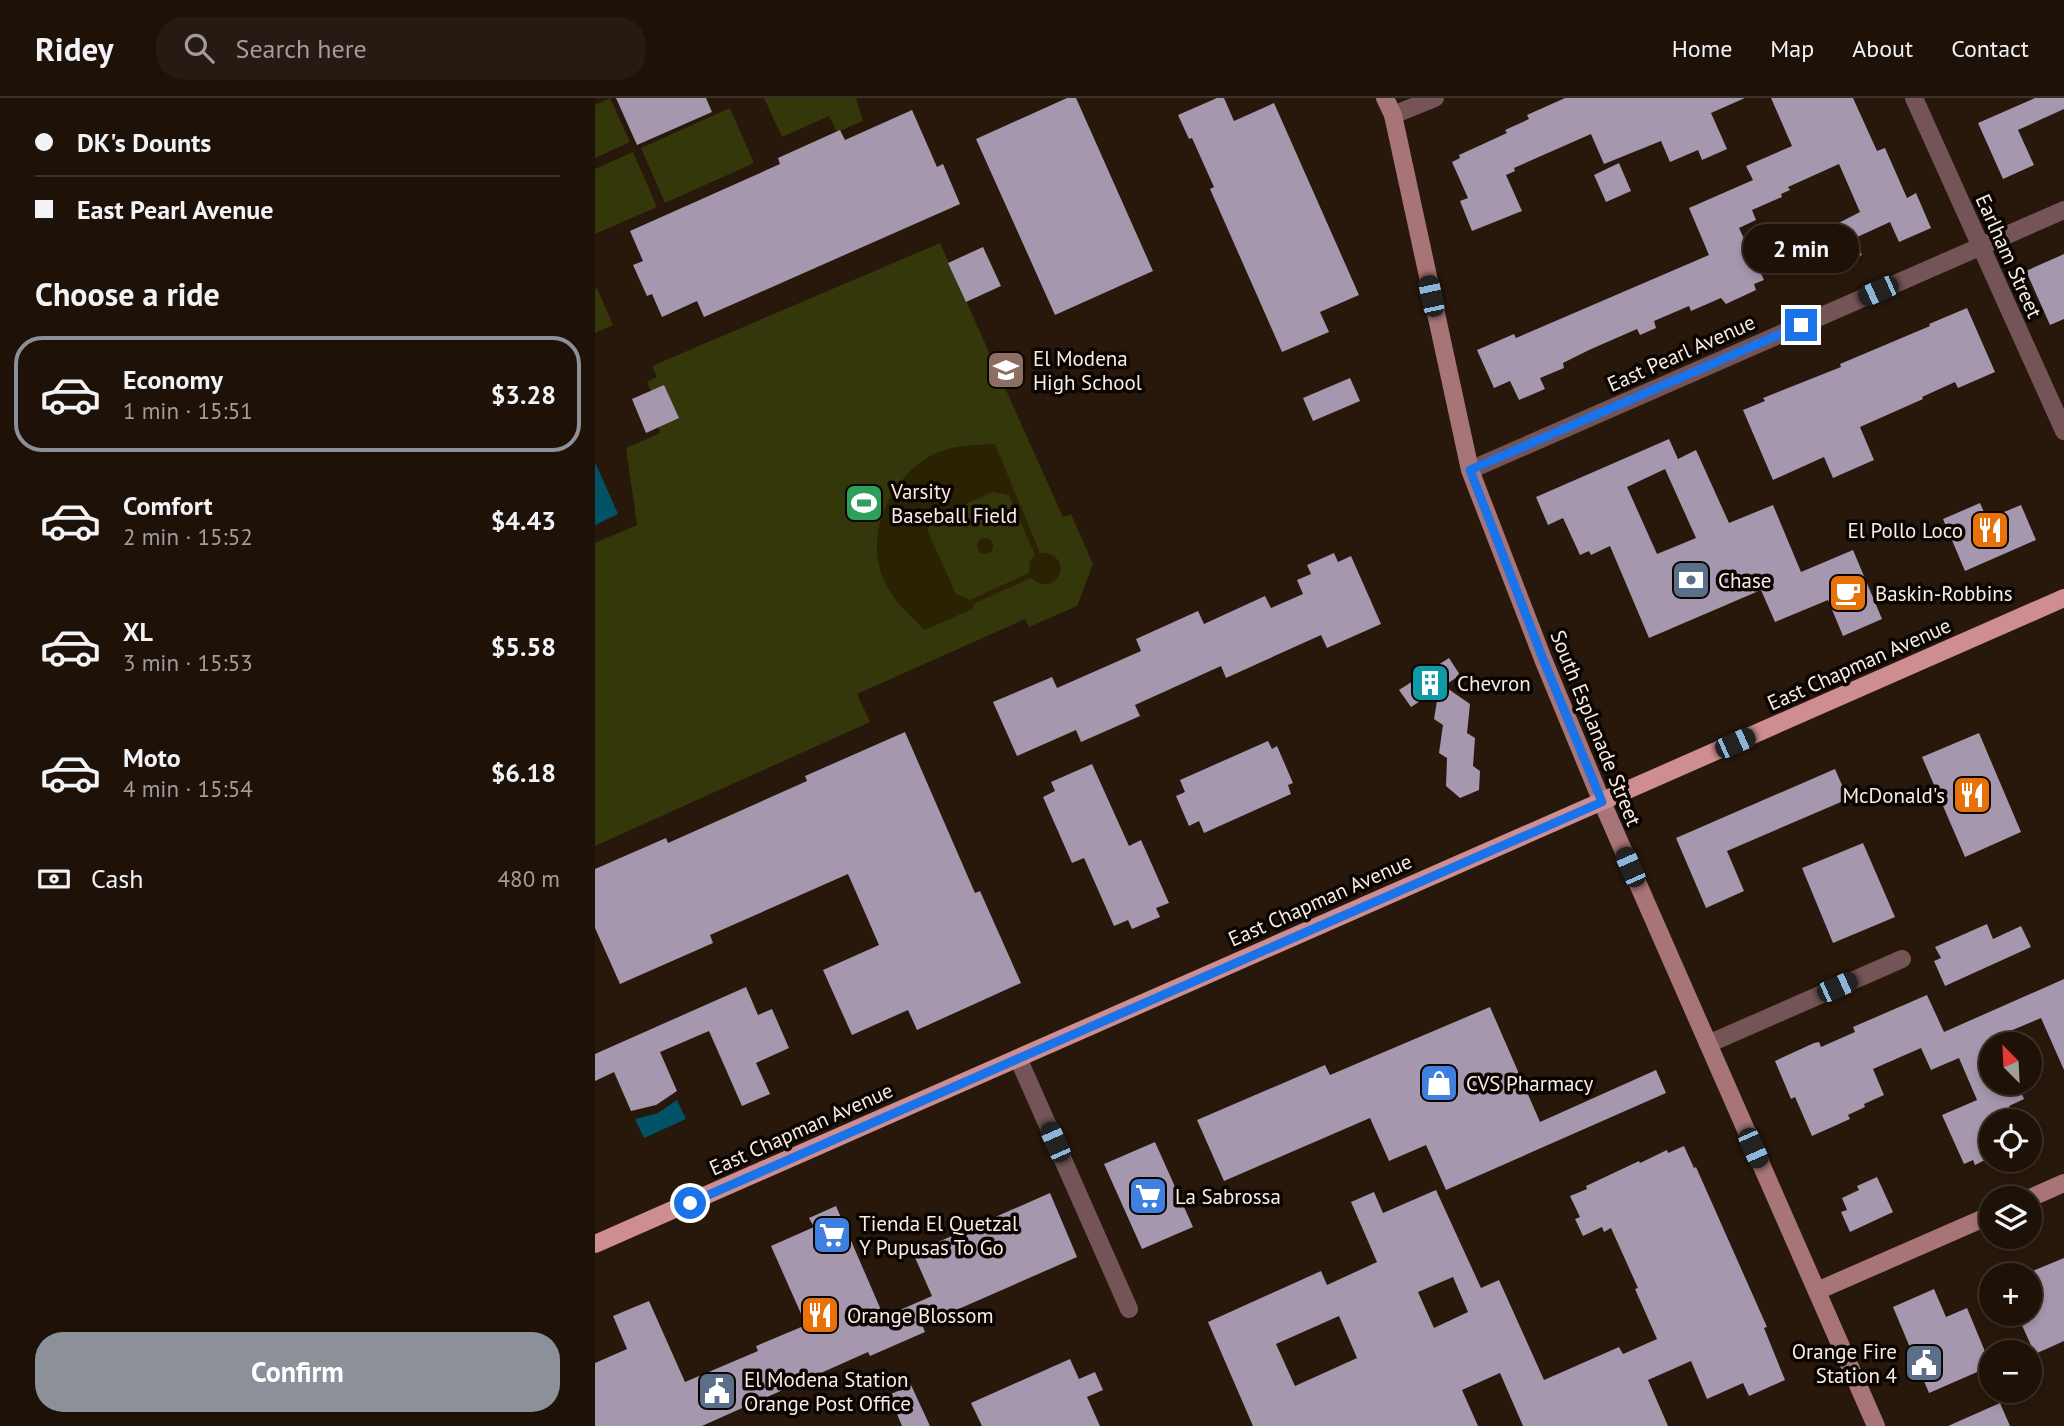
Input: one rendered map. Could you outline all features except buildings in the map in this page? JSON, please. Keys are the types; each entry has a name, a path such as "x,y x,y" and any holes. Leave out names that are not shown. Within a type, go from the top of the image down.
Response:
{"main road":[{"name":"East Chapman Avenue","path":"595,1244 2064,598"}],"street":[{"name":"South Esplanade Street","path":"1385,98 1392,116 1470,470 1602,802 1876,1426"},
{"path":"1392,116 1435,98"},
{"name":"Earlham Street","path":"1914,98 2064,431"},
{"name":"East Pearl Avenue","path":"1470,470 2064,210"},
{"path":"1708,1044 1902,959"},
{"path":"1018,1058 1129,1309"},
{"path":"2042,1193 2064,1183"},
{"path":"1817,1291 1979,1220"}],"green space":[{"path":"610,98 630,142 595,158 595,105"},
{"path":"764,98 856,98 863,121 837,132 829,116 782,137"},
{"path":"730,108 754,163 665,203 641,148"},
{"path":"633,152 657,207 595,234 595,169"},
{"name":"Varsity Baseball Field","path":"940,243 1063,517 1071,514 1093,564 1077,606 1029,627 1025,619 857,694 870,722 595,846 595,543 637,525 626,448 660,433 647,382 657,377 652,366"},
{"path":"597,288 613,325 595,333 595,289"}],"sand":[{"path":"995,444 1040,553 1051,555 1058,560 1059,574 1056,580 1049,584 1031,578 975,603 972,609 925,630 897,601 881,571 877,552 882,514 902,480 932,455 955,447","holes":["993,492 1009,495 1035,555 1030,561 1029,573 970,600 956,594 927,530 932,519"]},
{"path":"982,538 988,538 993,546 991,552 982,554 977,549 977,543"}],"water":[{"path":"595,462 618,514 595,525"},
{"path":"677,1100 686,1119 644,1138 635,1119 658,1113"}],"place":[{"name":"El Modena High School","path":"1006,370"},
{"name":"Varsity Baseball Field","path":"864,503"},
{"name":"El Pollo Loco","path":"1990,530"},
{"name":"Chase","path":"1691,580"},
{"name":"Baskin-Robbins","path":"1848,593"},
{"name":"Chevron","path":"1430,683"},
{"name":"McDonald's","path":"1972,795"},
{"name":"CVS Pharmacy","path":"1439,1083"},
{"name":"La Sabrossa","path":"1148,1196"},
{"name":"Tienda El Quetzal Y Pupusas To Go","path":"832,1235"},
{"name":"Orange Blossom","path":"820,1315"},
{"name":"Orange Fire Station 4","path":"1924,1363"},
{"name":"El Modena Station Orange Post Office","path":"717,1391"}],"route":[{"path":"690,1203 1602,802 1470,470 1801,325"}]}
